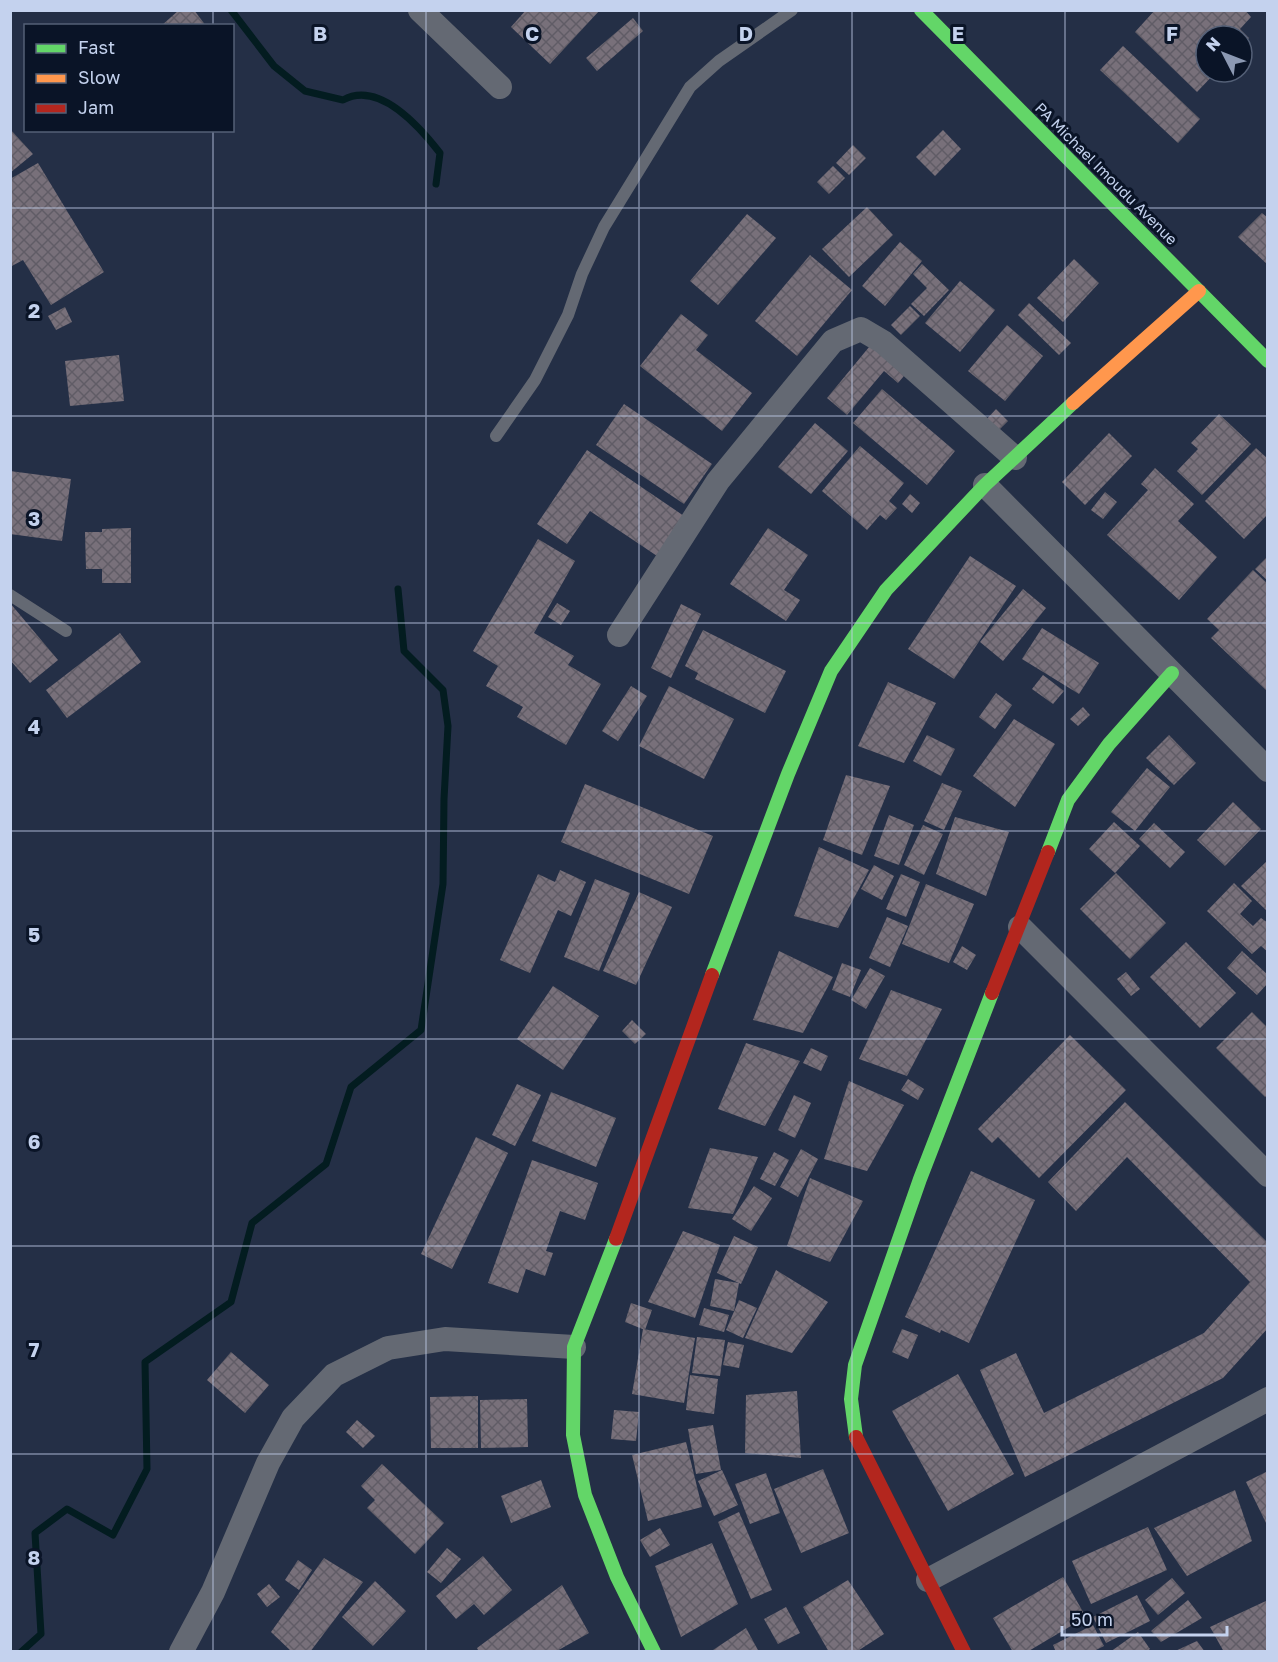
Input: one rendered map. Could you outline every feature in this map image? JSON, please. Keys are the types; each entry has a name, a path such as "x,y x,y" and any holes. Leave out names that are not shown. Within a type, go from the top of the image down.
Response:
{"street":[{"path":"420,10 500,87"},
{"name":"PA Michael Imoudu Avenue","path":"921,10 1268,361"},
{"path":"654,1652 617,1578 585,1495 573,1435 574,1347 788,774 831,671 886,590 986,485 1199,291"},
{"path":"619,635 718,481 833,341 861,329 883,342 1015,458"},
{"path":"986,485 1268,770"},
{"path":"964,1652 854,1432 851,1399 855,1365 920,1179 1068,800 1109,744 1172,674"},
{"path":"1020,927 1268,1175"},
{"path":"182,1652 213,1592 268,1463 293,1418 334,1375 388,1348 445,1338 574,1347"},
{"path":"928,1580 1268,1399"}],"lane":[{"path":"496,436 535,380 568,315 582,274 604,227 690,87 719,61 792,10"},
{"path":"10,595 66,632"}],"building":[{"path":"179,10 194,10 204,24 163,24"},
{"path":"526,10 600,10 550,64 511,27"},
{"path":"1155,10 1245,10 1251,17 1245,24 1194,24 1194,84 1205,84 1197,92 1135,32"},
{"path":"633,18 643,31 597,71 586,58"},
{"path":"1123,46 1200,119 1178,143 1100,70"},
{"path":"10,129 33,154 10,173"},
{"path":"943,130 961,149 935,176 916,157"},
{"path":"853,145 866,158 849,175 836,163"},
{"path":"38,163 104,272 51,305 23,260 10,267 10,179"},
{"path":"833,166 845,178 829,194 817,182"},
{"path":"867,207 893,235 849,277 822,249"},
{"path":"1262,213 1268,218 1268,265 1238,237"},
{"path":"747,214 776,238 718,305 690,281"},
{"path":"900,242 922,261 885,306 862,286"},
{"path":"810,255 852,290 797,356 755,321"},
{"path":"1074,259 1099,283 1063,322 1037,298"},
{"path":"922,264 949,290 924,316 911,304 927,288 913,274"},
{"path":"960,281 995,310 960,352 925,323"},
{"path":"1029,303 1071,343 1059,355 1018,315"},
{"path":"910,306 920,316 901,335 891,325"},
{"path":"65,307 72,322 56,330 48,316"},
{"path":"681,314 708,335 696,350 752,393 722,431 640,366"},
{"path":"1007,325 1043,356 1005,401 968,371"},
{"path":"874,341 909,370 898,383 884,371 847,415 827,398"},
{"path":"119,355 124,401 70,406 65,361"},
{"path":"882,389 955,451 927,485 853,423"},
{"path":"624,404 712,464 684,504 596,445"},
{"path":"996,409 1008,421 996,433 984,422"},
{"path":"1219,414 1251,444 1202,495 1177,471 1198,449 1191,443"},
{"path":"815,423 848,451 811,494 778,467"},
{"path":"1109,433 1132,456 1085,505 1062,482"},
{"path":"860,446 904,483 889,501 897,508 886,520 880,515 867,530 822,491"},
{"path":"1256,448 1268,459 1268,514 1244,539 1205,501"},
{"path":"587,450 687,518 660,558 590,511 567,544 537,524"},
{"path":"1155,468 1194,504 1178,521 1217,557 1179,600 1107,535 1148,490 1141,484"},
{"path":"10,471 71,479 62,541 10,534"},
{"path":"1105,492 1117,502 1103,519 1091,510"},
{"path":"910,494 920,503 912,513 902,504"},
{"path":"131,528 131,583 102,583 102,569 86,569 85,532"},
{"path":"768,528 808,555 784,590 800,600 786,621 730,584"},
{"path":"538,539 575,561 534,633 574,656 568,665 601,684 566,745 517,717 523,707 486,686 498,666 473,651"},
{"path":"970,556 1016,586 954,679 908,649"},
{"path":"1268,556 1268,581 1255,569"},
{"path":"1253,570 1268,584 1268,692 1211,638 1219,630 1207,619"},
{"path":"1023,589 1046,608 1003,661 980,642"},
{"path":"10,603 58,660 30,683 10,660"},
{"path":"557,603 570,611 561,625 548,617"},
{"path":"681,604 701,614 671,678 651,668"},
{"path":"1042,628 1099,663 1079,694 1022,659"},
{"path":"703,630 786,671 765,713 695,679 698,673 685,666"},
{"path":"120,633 141,662 67,718 46,690"},
{"path":"1043,675 1064,691 1053,704 1032,689"},
{"path":"888,682 936,703 904,763 858,746"},
{"path":"631,686 647,696 618,741 602,731"},
{"path":"669,686 734,719 704,779 639,746"},
{"path":"996,693 1012,705 995,729 979,717"},
{"path":"1083,707 1090,715 1078,726 1070,719"},
{"path":"1014,719 1055,744 1015,807 973,776"},
{"path":"927,735 955,749 941,776 913,761"},
{"path":"1169,735 1196,763 1174,785 1146,758"},
{"path":"1147,768 1170,787 1135,831 1111,812"},
{"path":"846,775 890,786 862,855 823,840"},
{"path":"942,783 962,791 944,830 924,821"},
{"path":"585,784 713,836 689,894 561,842"},
{"path":"1233,802 1261,829 1225,866 1197,840"},
{"path":"889,815 914,825 899,865 874,856"},
{"path":"955,817 1009,832 986,896 936,874"},
{"path":"1114,822 1140,846 1115,873 1089,849"},
{"path":"1154,823 1185,852 1170,868 1139,839"},
{"path":"923,825 943,834 924,875 904,865"},
{"path":"819,847 869,870 838,928 794,916"},
{"path":"1268,860 1268,912 1241,886"},
{"path":"874,865 894,876 882,900 861,889"},
{"path":"560,870 586,882 571,916 558,910 530,973 500,960 538,874 555,882"},
{"path":"1116,873 1166,923 1130,959 1080,909"},
{"path":"901,874 920,882 906,917 886,909"},
{"path":"595,879 630,893 599,971 564,957"},
{"path":"1234,883 1252,901 1240,914 1253,926 1261,918 1268,923 1268,952 1261,946 1252,954 1207,911"},
{"path":"926,884 974,904 949,963 902,944"},
{"path":"639,892 672,907 636,985 603,971"},
{"path":"887,917 908,926 890,967 869,958"},
{"path":"1186,942 1236,993 1200,1028 1150,977"},
{"path":"962,946 976,955 967,970 953,962"},
{"path":"779,951 833,977 803,1033 753,1020"},
{"path":"1242,951 1268,975 1268,983 1257,995 1227,968"},
{"path":"842,963 861,970 850,997 832,990"},
{"path":"870,968 885,976 866,1009 851,1000"},
{"path":"1126,972 1140,989 1131,996 1117,979"},
{"path":"553,986 599,1016 563,1070 517,1039"},
{"path":"891,990 942,1009 907,1076 859,1059"},
{"path":"1252,1012 1268,1028 1268,1095 1265,1097 1216,1048"},
{"path":"632,1020 646,1034 635,1044 622,1031"},
{"path":"1070,1035 1126,1090 1039,1178 998,1137 992,1143 978,1129"},
{"path":"746,1043 800,1061 765,1126 718,1109"},
{"path":"811,1048 828,1056 821,1071 803,1063"},
{"path":"908,1079 924,1089 918,1100 901,1090"},
{"path":"849,1081 904,1105 867,1171 824,1159"},
{"path":"517,1084 541,1095 515,1146 492,1135"},
{"path":"551,1092 616,1118 596,1167 532,1141"},
{"path":"794,1095 811,1103 795,1138 778,1130"},
{"path":"1125,1102 1268,1243 1268,1328 1223,1378 1025,1477 980,1370 1016,1353 1044,1413 1204,1333 1250,1282 1127,1157 1076,1211 1048,1182"},
{"path":"476,1137 508,1153 452,1269 421,1254"},
{"path":"710,1148 758,1157 733,1214 688,1208"},
{"path":"801,1149 818,1159 798,1197 780,1187"},
{"path":"774,1152 789,1160 775,1186 760,1179"},
{"path":"532,1160 598,1183 585,1220 560,1211 546,1251 553,1253 545,1276 526,1269 518,1293 488,1283"},
{"path":"971,1171 1035,1200 969,1343 905,1317"},
{"path":"810,1178 863,1201 830,1262 787,1246"},
{"path":"754,1186 772,1198 751,1231 732,1219"},
{"path":"683,1231 720,1245 695,1318 648,1302"},
{"path":"734,1236 758,1247 741,1284 717,1273"},
{"path":"776,1270 828,1302 792,1353 745,1338"},
{"path":"715,1279 739,1283 734,1311 710,1306"},
{"path":"739,1300 757,1308 743,1338 726,1330"},
{"path":"631,1303 652,1310 645,1330 625,1322"},
{"path":"704,1308 729,1315 724,1332 699,1325"},
{"path":"643,1329 695,1338 684,1403 632,1394"},
{"path":"902,1329 918,1335 908,1359 892,1352"},
{"path":"697,1337 725,1340 720,1376 692,1373"},
{"path":"728,1342 744,1345 739,1368 723,1365"},
{"path":"231,1352 269,1385 245,1413 207,1380"},
{"path":"958,1374 1014,1474 948,1511 892,1411"},
{"path":"690,1375 718,1379 714,1414 686,1410"},
{"path":"797,1391 801,1458 745,1453 746,1395"},
{"path":"478,1396 478,1448 431,1448 430,1397"},
{"path":"527,1399 528,1447 481,1448 480,1400"},
{"path":"614,1410 639,1412 636,1441 611,1439"},
{"path":"357,1420 375,1436 363,1448 346,1432"},
{"path":"713,1425 721,1470 696,1474 688,1429"},
{"path":"686,1442 702,1507 648,1521 632,1455"},
{"path":"382,1464 444,1523 415,1554 367,1508 375,1500 361,1486"},
{"path":"823,1469 849,1533 801,1553 774,1489"},
{"path":"722,1470 738,1505 714,1516 698,1481"},
{"path":"1268,1471 1268,1527 1246,1482"},
{"path":"766,1473 780,1513 750,1524 735,1484"},
{"path":"541,1480 551,1507 511,1523 501,1496"},
{"path":"1235,1490 1252,1541 1187,1576 1154,1528"},
{"path":"739,1512 772,1590 751,1599 718,1522"},
{"path":"1148,1527 1167,1570 1091,1604 1072,1561"},
{"path":"660,1528 670,1545 650,1557 640,1540"},
{"path":"712,1543 738,1604 681,1637 655,1566"},
{"path":"447,1548 461,1559 441,1583 427,1572"},
{"path":"483,1556 512,1590 484,1615 474,1604 456,1619 436,1596"},
{"path":"324,1558 363,1582 310,1652 292,1652 271,1632"},
{"path":"298,1560 312,1570 299,1590 285,1580"},
{"path":"1063,1577 1086,1617 1027,1652 1013,1652 993,1618"},
{"path":"1172,1578 1185,1593 1158,1615 1145,1600"},
{"path":"848,1580 884,1634 856,1652 829,1652 803,1607"},
{"path":"375,1581 406,1611 373,1646 342,1617"},
{"path":"269,1584 280,1597 267,1607 257,1594"},
{"path":"562,1585 589,1633 555,1652 479,1652 477,1648"},
{"path":"1137,1595 1150,1621 1106,1643 1093,1617"},
{"path":"1188,1600 1202,1618 1161,1642 1151,1631"},
{"path":"1268,1600 1268,1652 1224,1652 1210,1627"},
{"path":"786,1607 800,1633 778,1644 764,1619"},
{"path":"1093,1625 1104,1646 1092,1652 1056,1652 1053,1645"},
{"path":"746,1628 759,1652 710,1652"},
{"path":"1138,1632 1150,1649 1146,1652 1110,1652"},
{"path":"1197,1641 1205,1652 1173,1652"}],"waterway":[{"path":"231,10 274,66 305,91 343,100 357,95 370,96 384,101 410,119 440,153 436,184"},
{"path":"21,1652 41,1634 35,1533 67,1509 113,1535 147,1469 145,1362 231,1302 252,1223 326,1164 351,1087 421,1030 443,884 448,726 443,690 404,651 398,589"}],"traffic: fast":[{"path":"921,10 1268,361"},
{"path":"712,975 788,774 831,671 886,590 985,485 1073,403"},
{"path":"1048,852 1068,800 1109,744 1172,673"},
{"path":"856,1437 851,1399 855,1365 920,1179 992,993"},
{"path":"616,1239 574,1347 573,1435 585,1495 617,1577 654,1652"}],"traffic: slow":[{"path":"1073,403 1199,291"}],"traffic: jam":[{"path":"992,993 1048,852"},
{"path":"616,1239 712,975"},
{"path":"856,1437 964,1652"}]}
